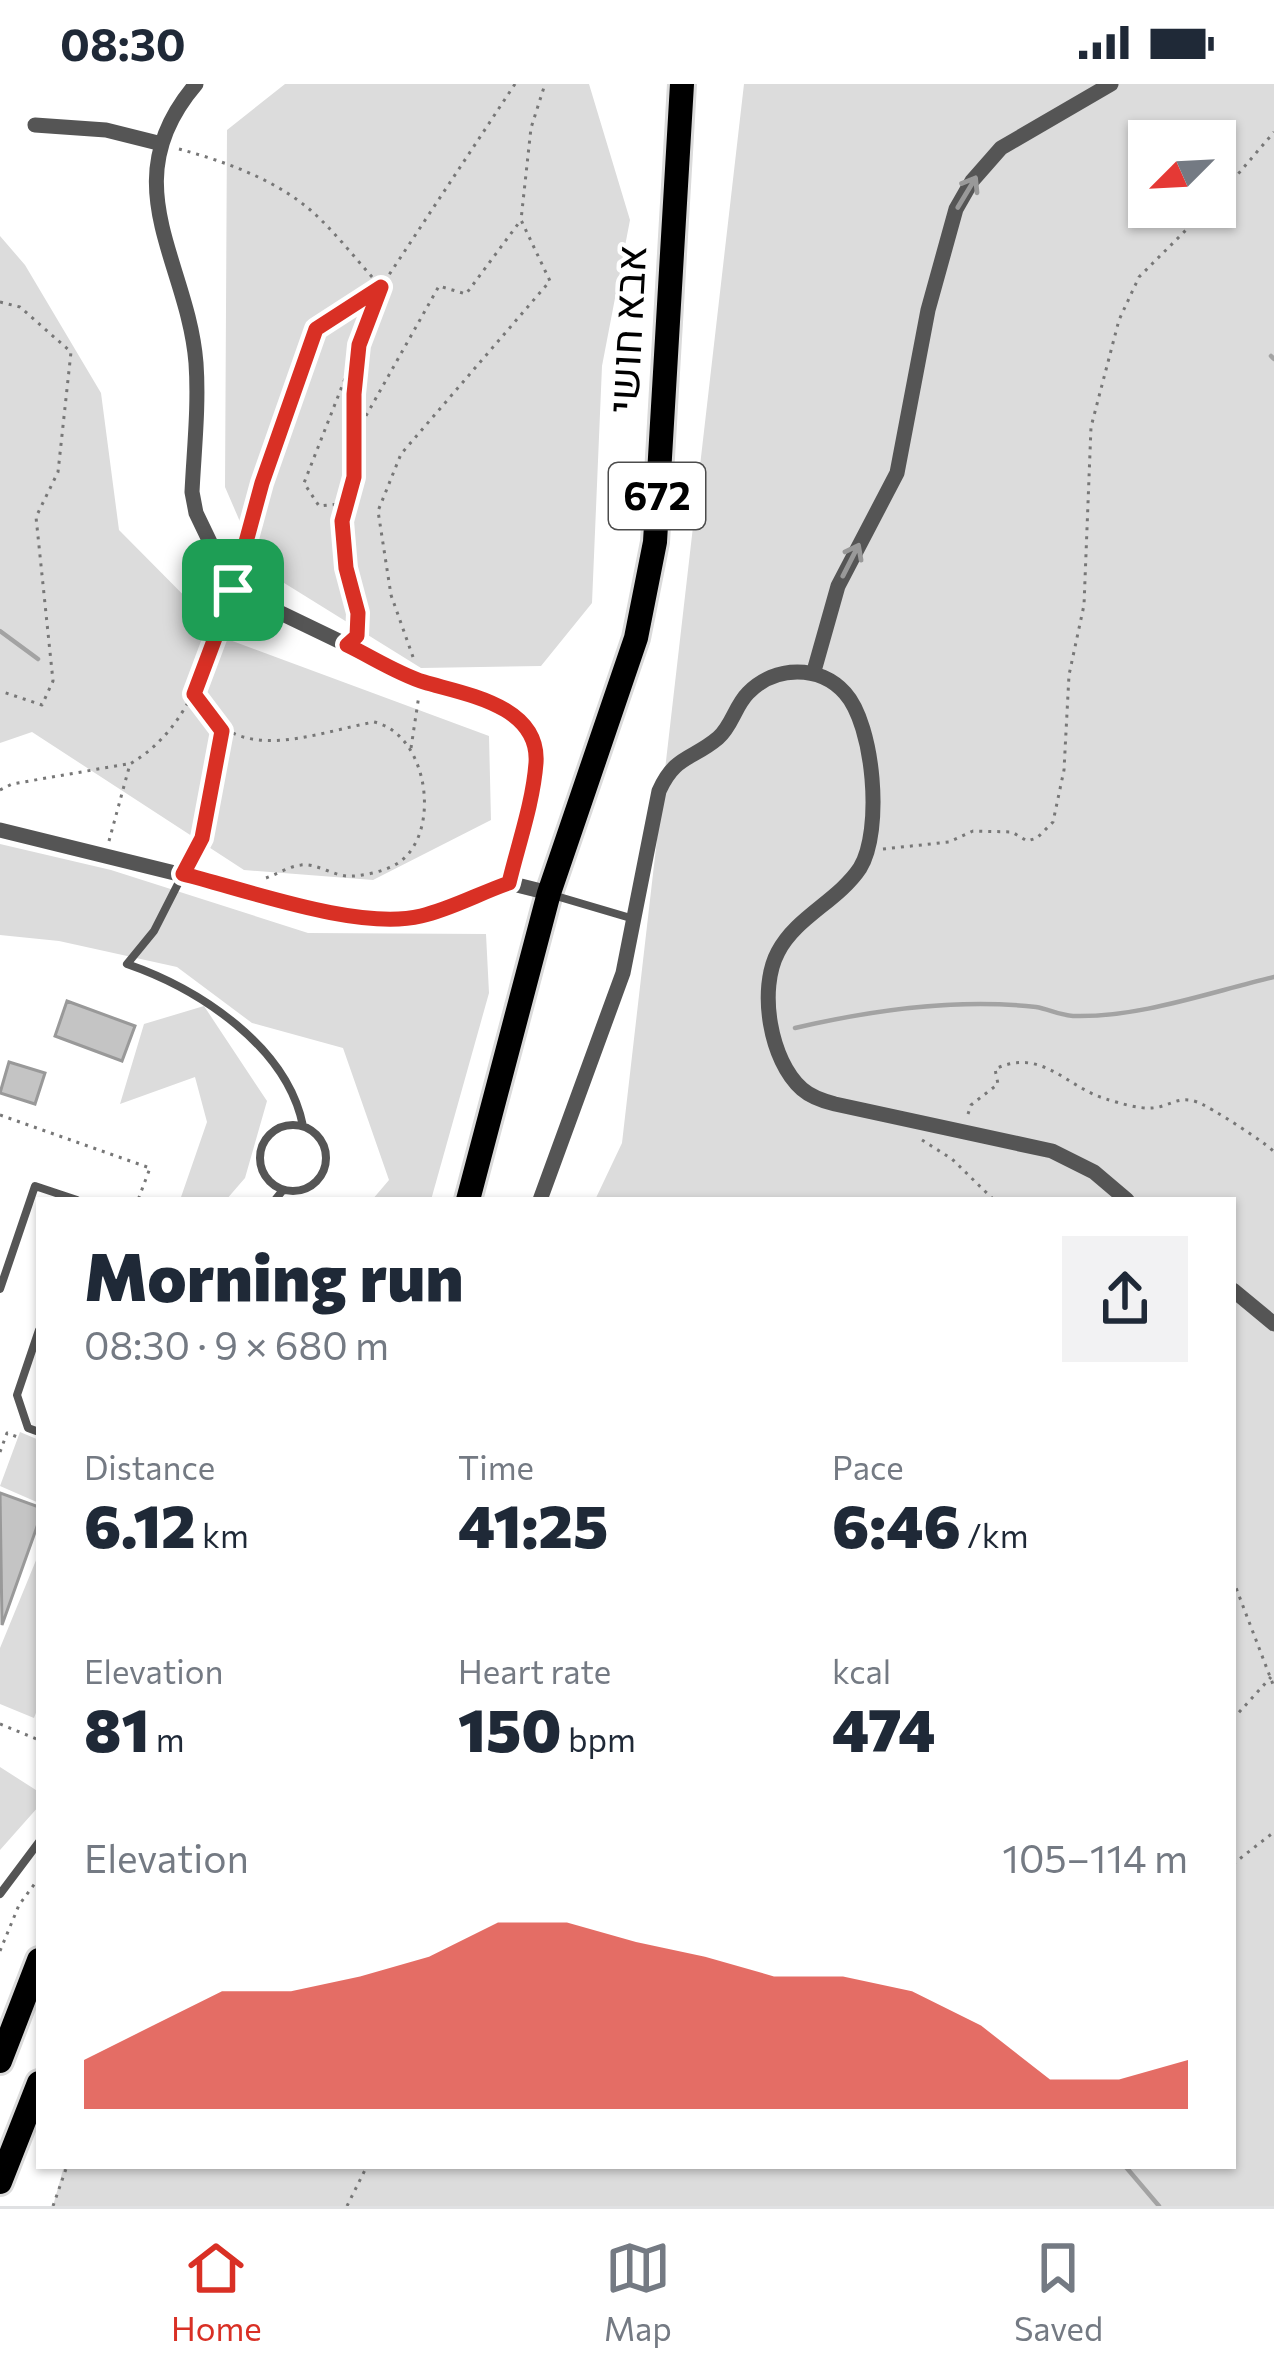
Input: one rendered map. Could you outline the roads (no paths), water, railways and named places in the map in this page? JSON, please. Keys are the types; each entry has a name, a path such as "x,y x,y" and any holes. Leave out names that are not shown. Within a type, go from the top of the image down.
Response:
{"main road":[{"name":"אבא חושי","path":"469,1197 549,893 635,638 655,542 682,84"},
{"path":"0,2061 36,1968"},
{"path":"0,2182 36,2091"}],"street":[{"path":"196,84 162,144 156,197 160,234 196,360 192,492 196,513 233,590 422,681 465,691 503,709 527,730 537,759 509,883"},
{"path":"814,671 843,574 897,473 928,310 956,209 972,181 1001,148 1111,84"},
{"path":"35,125 106,130 162,144"},
{"path":"541,1197 623,973 659,791 666,776 687,754 721,735 747,693 759,684 777,676 814,671 847,694 861,718 872,800 869,850 859,869 790,933 776,956 768,987 773,1031 794,1080 806,1092 898,1120 1052,1151 1094,1172 1123,1197"},
{"path":"0,830 350,916 420,916 509,883 549,893"},
{"path":"1236,1292 1274,1324"}],"lane":[{"path":"183,874 154,931 127,964 184,988 246,1036 285,1076 303,1126"},
{"path":"549,893 634,920"},
{"path":"282,1126 303,1126 326,1151 322,1174 306,1189 283,1190 261,1169 261,1148 265,1138 282,1126"},
{"path":"0,1289 35,1186 67,1197"},
{"path":"277,1197 283,1190"},
{"path":"36,1339 17,1395 28,1428 36,1431"},
{"path":"0,1894 4,1881 36,1846"}],"waterway":[{"path":"1271,356 1274,359"},
{"path":"0,631 38,659"},
{"path":"795,1028 945,1005 1036,1007 1098,1016 1174,1003 1274,977"},
{"path":"1128,2169 1159,2206"}]}
